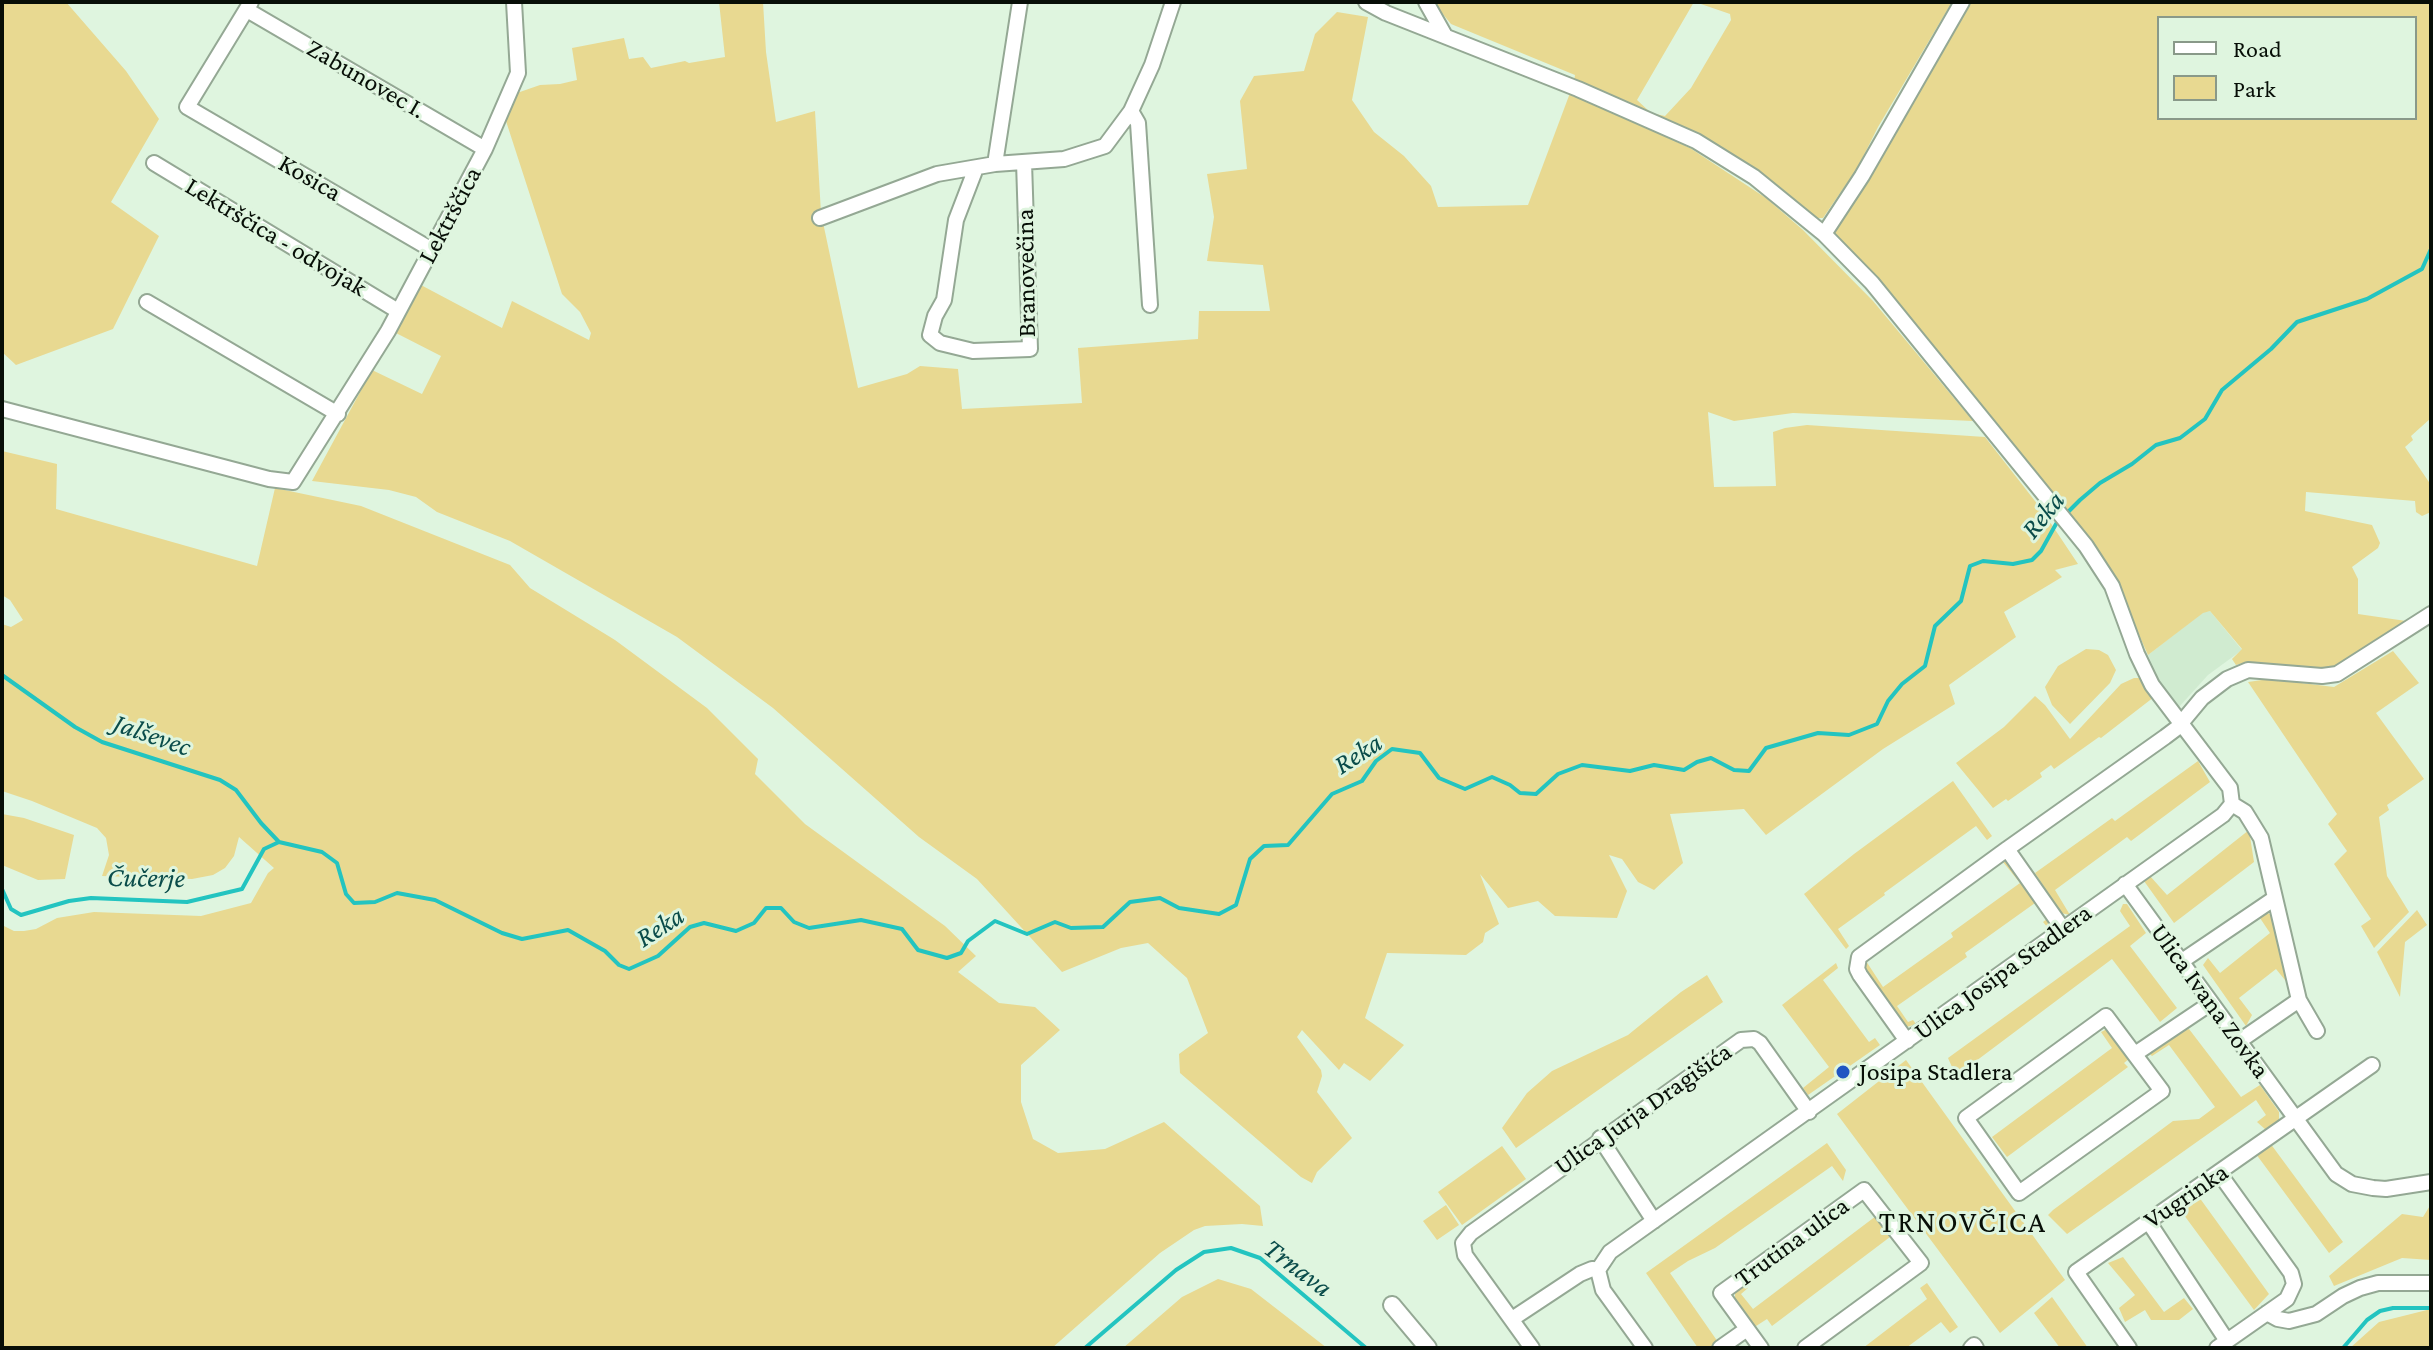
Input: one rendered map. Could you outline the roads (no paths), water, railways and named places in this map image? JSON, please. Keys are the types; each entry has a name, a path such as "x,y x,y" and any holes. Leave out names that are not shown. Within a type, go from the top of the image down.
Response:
{"street":[{"name":"Lektrščica","path":"2,409 269,479 293,482 338,414 398,311 485,149 518,73 514,2"},
{"path":"995,164 1020,2"},
{"path":"820,218 937,174 995,164 1064,159 1105,146 1131,111 1152,65 1173,2"},
{"path":"1366,2 1696,141 1754,177 1824,234 1872,283 2086,546 2112,586 2141,664 2161,699 2230,788 2232,804 2245,812 2261,838 2299,1000 2317,1031"},
{"path":"1426,2 1444,34"},
{"path":"1824,234 1862,176 1962,2"},
{"name":"Zabunovec I.","path":"249,6 485,149"},
{"name":"Kosica","path":"249,6 187,107 432,250"},
{"path":"1131,111 1138,123 1150,305"},
{"name":"Branovečina","path":"976,168 956,220 944,300 935,316 930,335 940,343 973,351 1030,349 1024,162"},
{"name":"Lektrščica - odvojak","path":"154,163 398,311"},
{"path":"147,302 338,414"},
{"path":"1907,1041 1860,975 1857,969 1859,957 2181,723 2202,698 2237,673 2258,670 2322,676 2337,674 2431,614"},
{"name":"Ulica Josipa Stadlera","path":"1512,1319 1580,1274 1598,1270 1610,1252 2223,815 2232,804"},
{"path":"2007,849 2063,929"},
{"name":"Ulica Ivana Zovka","path":"2125,884 2328,1166 2352,1184 2386,1189 2431,1182"},
{"path":"2182,961 2275,898"},
{"path":"2238,1042 2299,1000"},
{"path":"2135,1054 2211,1003"},
{"path":"2106,1016 2135,1054 2162,1091 2019,1193 1966,1118 2106,1016"},
{"name":"Ulica Jurja Dragišića","path":"1512,1319 1465,1255 1463,1243 1471,1233 1600,1138 1741,1040 1748,1039 1760,1043 1809,1112"},
{"path":"2295,1119 2372,1065"},
{"name":"Vugrinka","path":"2129,1348 2076,1272 2295,1119"},
{"path":"1600,1138 1654,1221"},
{"path":"2148,1221 2222,1344 2287,1299 2294,1278 2219,1173"},
{"name":"Trutina ulica","path":"1747,1329 1721,1293 1864,1190 1921,1263 1805,1348"},
{"path":"1598,1270 1603,1290 1641,1347"},
{"path":"2267,1313 2289,1321 2316,1314 2360,1288 2378,1283 2431,1283"},
{"path":"1392,1305 1428,1348"},
{"path":"1512,1319 1532,1348"},
{"path":"1720,1348 1747,1329 1761,1348"}],"waterway":[{"name":"Reka","path":"279,842 322,852 337,863 346,894 354,903 375,902 397,893 435,900 502,933 522,939 568,930 629,969 658,956 690,927 704,923 736,931 754,923 766,908 781,908 794,922 809,928 861,920 902,929 918,950 947,958 961,953 968,941 995,921 1027,934 1055,922 1071,928 1103,927 1130,902 1160,898 1179,908 1219,914 1236,905 1250,859 1264,846 1288,845 1332,794 1362,781 1376,761 1392,749 1420,753 1439,778 1465,789 1492,777 1520,793 1536,794 1558,774 1582,765 1630,771 1654,765 1684,770 1711,758 1734,770 1749,771 1766,748 1818,733 1849,735 1877,724 1888,701 1902,684 1925,666 1935,626 1961,601 1970,566 1983,561 2013,564 2032,560 2041,551 2056,524 2080,500 2156,445 2180,438 2205,419 2222,390 2271,349 2297,322 2367,299 2422,269 2431,249"},
{"name":"Jalševec","path":"2,675 75,727 102,742 220,780 236,790 279,842"},
{"name":"Čučerje","path":"2,889 11,909 21,915 91,898 187,902 242,889 264,849 279,842"},
{"name":"Trnava","path":"1085,1348 1176,1270 1204,1252 1231,1248 1260,1258 1366,1348"},
{"name":"Trnava","path":"2343,1348 2367,1320 2380,1311 2431,1308"}],"place":[{"name":"Josipa Stadlera","path":"1843,1072"}],"district":[{"name":"TRNOVČICA","path":"1963,1223"}]}
